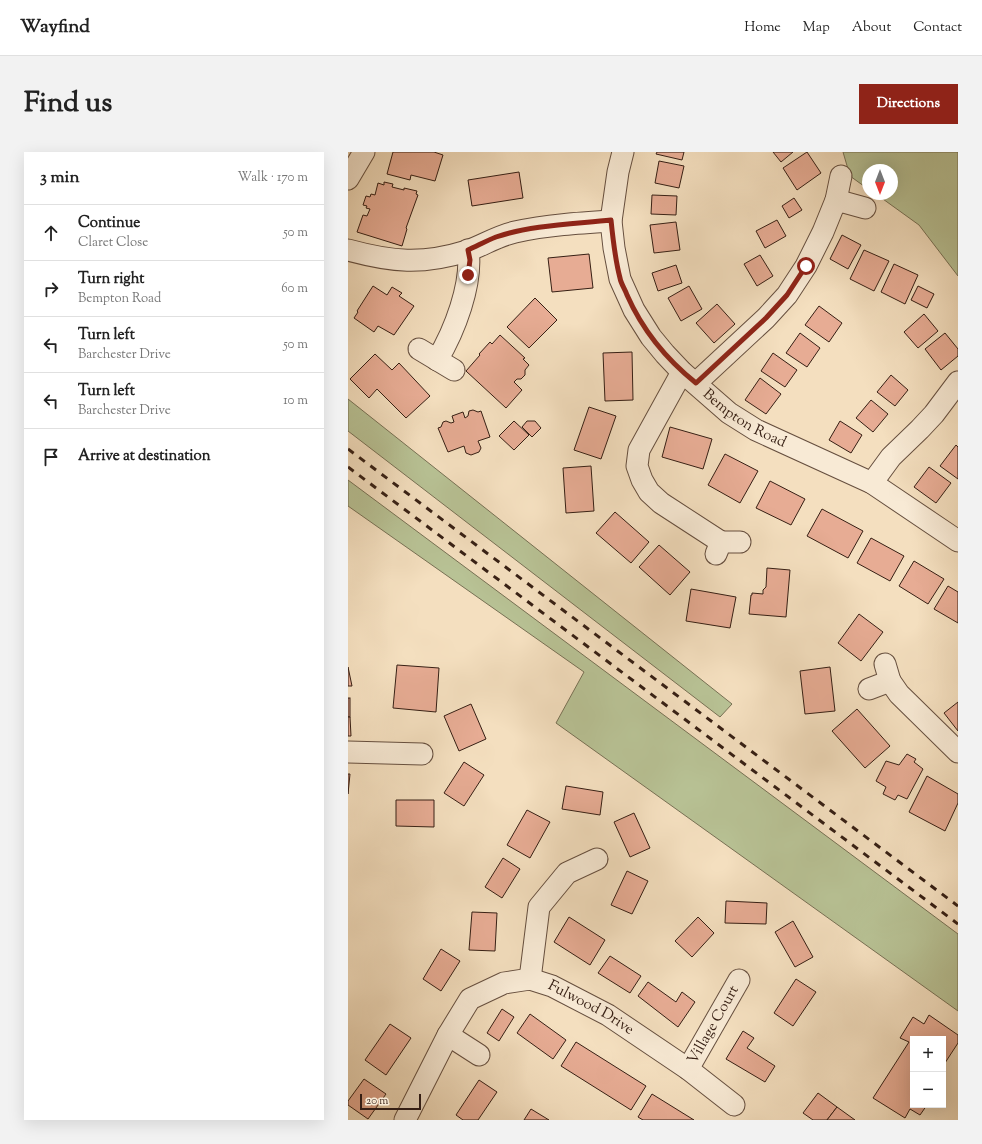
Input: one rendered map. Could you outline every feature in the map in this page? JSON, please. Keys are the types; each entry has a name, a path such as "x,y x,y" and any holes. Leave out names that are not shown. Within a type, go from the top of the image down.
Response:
{"street":[{"path":"348,179 364,152"},
{"name":"Bempton Road","path":"623,152 618,172 611,220 614,248 620,279 634,310 651,337 689,377 729,413 756,430 872,483 958,542"},
{"path":"726,546 661,503 649,492 642,480 637,466 639,450 689,377 766,318 787,295 806,266 823,232 836,200 841,176"},
{"path":"836,200 865,208"},
{"path":"348,250 376,258 404,261 434,259 468,250 496,237 515,232 551,226 611,220"},
{"path":"419,349 445,365 448,343 466,291 470,260 468,250"},
{"path":"872,483 891,457 929,419 958,382"},
{"path":"870,689 887,672 899,694 958,752"},
{"path":"348,752 422,754"},
{"path":"530,979 539,907 567,873 597,859"},
{"name":"Fulwood Drive","path":"405,1120 448,1035 470,999 504,983 530,979 552,986 608,1015 688,1070 734,1105"},
{"name":"Village Court","path":"688,1070 739,980"},
{"path":"448,1035 479,1055"}],"green space":[{"path":"843,152 958,152 958,276 919,225 884,200 898,200 898,164 862,164 862,185 850,176"},
{"path":"348,399 732,704 720,717 348,431"},
{"path":"348,480 958,934 958,1011 556,723 584,672 348,506"}],"building":[{"path":"393,152 434,152 443,155 435,181 411,175 410,180 387,174"},
{"path":"657,152 684,152 682,160 656,154"},
{"path":"773,152 793,152 781,162"},
{"path":"807,152 821,173 797,190 783,168"},
{"path":"659,161 684,166 679,188 655,183"},
{"path":"519,172 523,198 472,206 468,180"},
{"path":"384,182 393,184 392,187 417,191 416,194 418,195 406,228 402,246 357,232 363,215 367,216 370,209 363,205 366,196 370,197 371,194 375,195 378,183 384,185"},
{"path":"652,195 677,196 676,215 651,214"},
{"path":"794,198 802,210 789,218 782,206"},
{"path":"777,220 786,236 765,248 756,231"},
{"path":"676,222 680,250 654,253 650,225"},
{"path":"842,235 861,245 848,269 830,259"},
{"path":"864,250 889,261 874,291 850,279"},
{"path":"589,254 593,288 552,292 548,258"},
{"path":"760,255 773,276 757,286 744,264"},
{"path":"894,264 918,275 905,304 881,292"},
{"path":"676,265 682,283 658,291 652,273"},
{"path":"373,286 387,295 392,287 402,293 399,296 414,306 394,335 378,326 374,332 354,318"},
{"path":"689,286 702,309 681,321 668,298"},
{"path":"918,286 934,294 927,308 911,300"},
{"path":"535,298 557,320 529,348 507,327"},
{"path":"717,304 735,324 714,343 696,323"},
{"path":"819,306 842,323 829,342 805,325"},
{"path":"924,314 938,331 918,348 904,332"},
{"path":"800,333 820,348 807,367 786,353"},
{"path":"945,333 958,349 958,356 941,370 925,349"},
{"path":"500,335 525,358 523,359 529,365 525,370 525,375 521,379 517,379 514,382 522,390 506,408 466,371 490,342 492,344"},
{"path":"632,352 633,400 605,401 603,353"},
{"path":"773,353 797,370 785,387 761,371"},
{"path":"375,354 392,370 399,363 430,396 406,418 377,389 369,398 350,379"},
{"path":"891,375 908,390 895,406 877,392"},
{"path":"760,378 781,394 766,414 745,400"},
{"path":"871,400 888,414 873,432 856,418"},
{"path":"589,407 616,416 601,459 574,450"},
{"path":"473,410 478,412 481,411 490,437 478,441 481,448 479,452 471,455 466,453 464,446 448,452 438,428 441,427 443,422 454,422 452,416 463,412 465,418 468,416 469,411"},
{"path":"514,421 529,435 514,450 499,436"},
{"path":"527,421 535,421 541,428 532,437 522,427"},
{"path":"840,421 862,435 851,453 829,440"},
{"path":"670,427 712,439 703,469 662,457"},
{"path":"956,445 958,447 958,479 940,466"},
{"path":"725,454 758,471 740,503 708,485"},
{"path":"591,466 594,511 566,513 563,468"},
{"path":"929,467 951,483 936,503 914,487"},
{"path":"770,481 805,499 791,525 756,508"},
{"path":"822,509 863,531 848,558 807,536"},
{"path":"615,512 649,542 631,563 596,533"},
{"path":"871,538 904,556 890,581 857,563"},
{"path":"659,545 690,572 670,595 639,567"},
{"path":"914,561 944,579 928,604 899,586"},
{"path":"767,568 790,570 786,617 749,614 752,593 763,594 763,590 766,587"},
{"path":"948,586 958,592 958,623 934,609"},
{"path":"691,589 736,597 730,628 686,621"},
{"path":"859,614 883,632 861,661 838,643"},
{"path":"397,665 439,668 436,712 393,708"},
{"path":"348,667 352,686 348,686"},
{"path":"830,667 835,711 805,714 800,671"},
{"path":"348,698 350,698 350,717 348,717"},
{"path":"958,702 958,731 944,713"},
{"path":"471,704 486,739 459,751 444,716"},
{"path":"857,709 890,746 865,768 832,731"},
{"path":"348,717 350,717 351,736 348,736"},
{"path":"907,754 916,759 914,762 923,769 907,799 898,795 895,800 883,794 886,787 876,781 886,761 899,765"},
{"path":"464,762 484,775 464,806 444,793"},
{"path":"348,774 350,774 348,794"},
{"path":"927,776 958,794 958,803 945,831 909,812"},
{"path":"566,786 603,792 600,815 562,809"},
{"path":"396,800 434,800 434,827 396,826"},
{"path":"527,810 550,822 530,858 507,845"},
{"path":"634,813 650,848 630,857 614,822"},
{"path":"503,858 520,869 502,898 485,887"},
{"path":"627,871 648,881 632,914 611,905"},
{"path":"726,901 767,903 766,924 725,923"},
{"path":"472,912 497,913 495,951 469,950"},
{"path":"569,917 605,940 590,965 554,942"},
{"path":"698,917 714,933 692,957 675,941"},
{"path":"793,921 813,957 795,967 775,932"},
{"path":"441,949 460,961 441,991 423,979"},
{"path":"610,956 641,976 630,993 598,973"},
{"path":"796,979 816,992 793,1026 774,1013"},
{"path":"648,982 676,1002 682,992 695,1002 678,1027 638,996"},
{"path":"502,1009 514,1017 499,1041 487,1033"},
{"path":"530,1014 566,1040 553,1059 517,1033"},
{"path":"929,1015 958,1035 958,1043 946,1061 946,1036 910,1036 910,1108 925,1108 920,1115 910,1109 905,1118 873,1098 909,1042 900,1038 913,1017 924,1024"},
{"path":"390,1024 411,1038 386,1075 365,1060"},
{"path":"743,1031 754,1038 747,1048 775,1066 765,1082 726,1059"},
{"path":"576,1042 646,1086 631,1110 561,1066"},
{"path":"364,1079 386,1094 368,1119 348,1105 348,1101"},
{"path":"479,1080 497,1092 478,1120 463,1120 456,1115"},
{"path":"818,1093 837,1107 827,1120 813,1120 803,1113"},
{"path":"652,1094 694,1120 643,1120 638,1117"},
{"path":"837,1107 855,1120 827,1120"},
{"path":"531,1109 549,1120 524,1120"}],"railway":[{"path":"348,449 958,906"},
{"path":"348,467 958,924"}],"route":[{"path":"468,275 470,260 468,250 496,237 551,226 611,220 614,248 620,279 634,310 651,337 665,354 682,372 696,383 766,318 787,295 806,266"}]}
